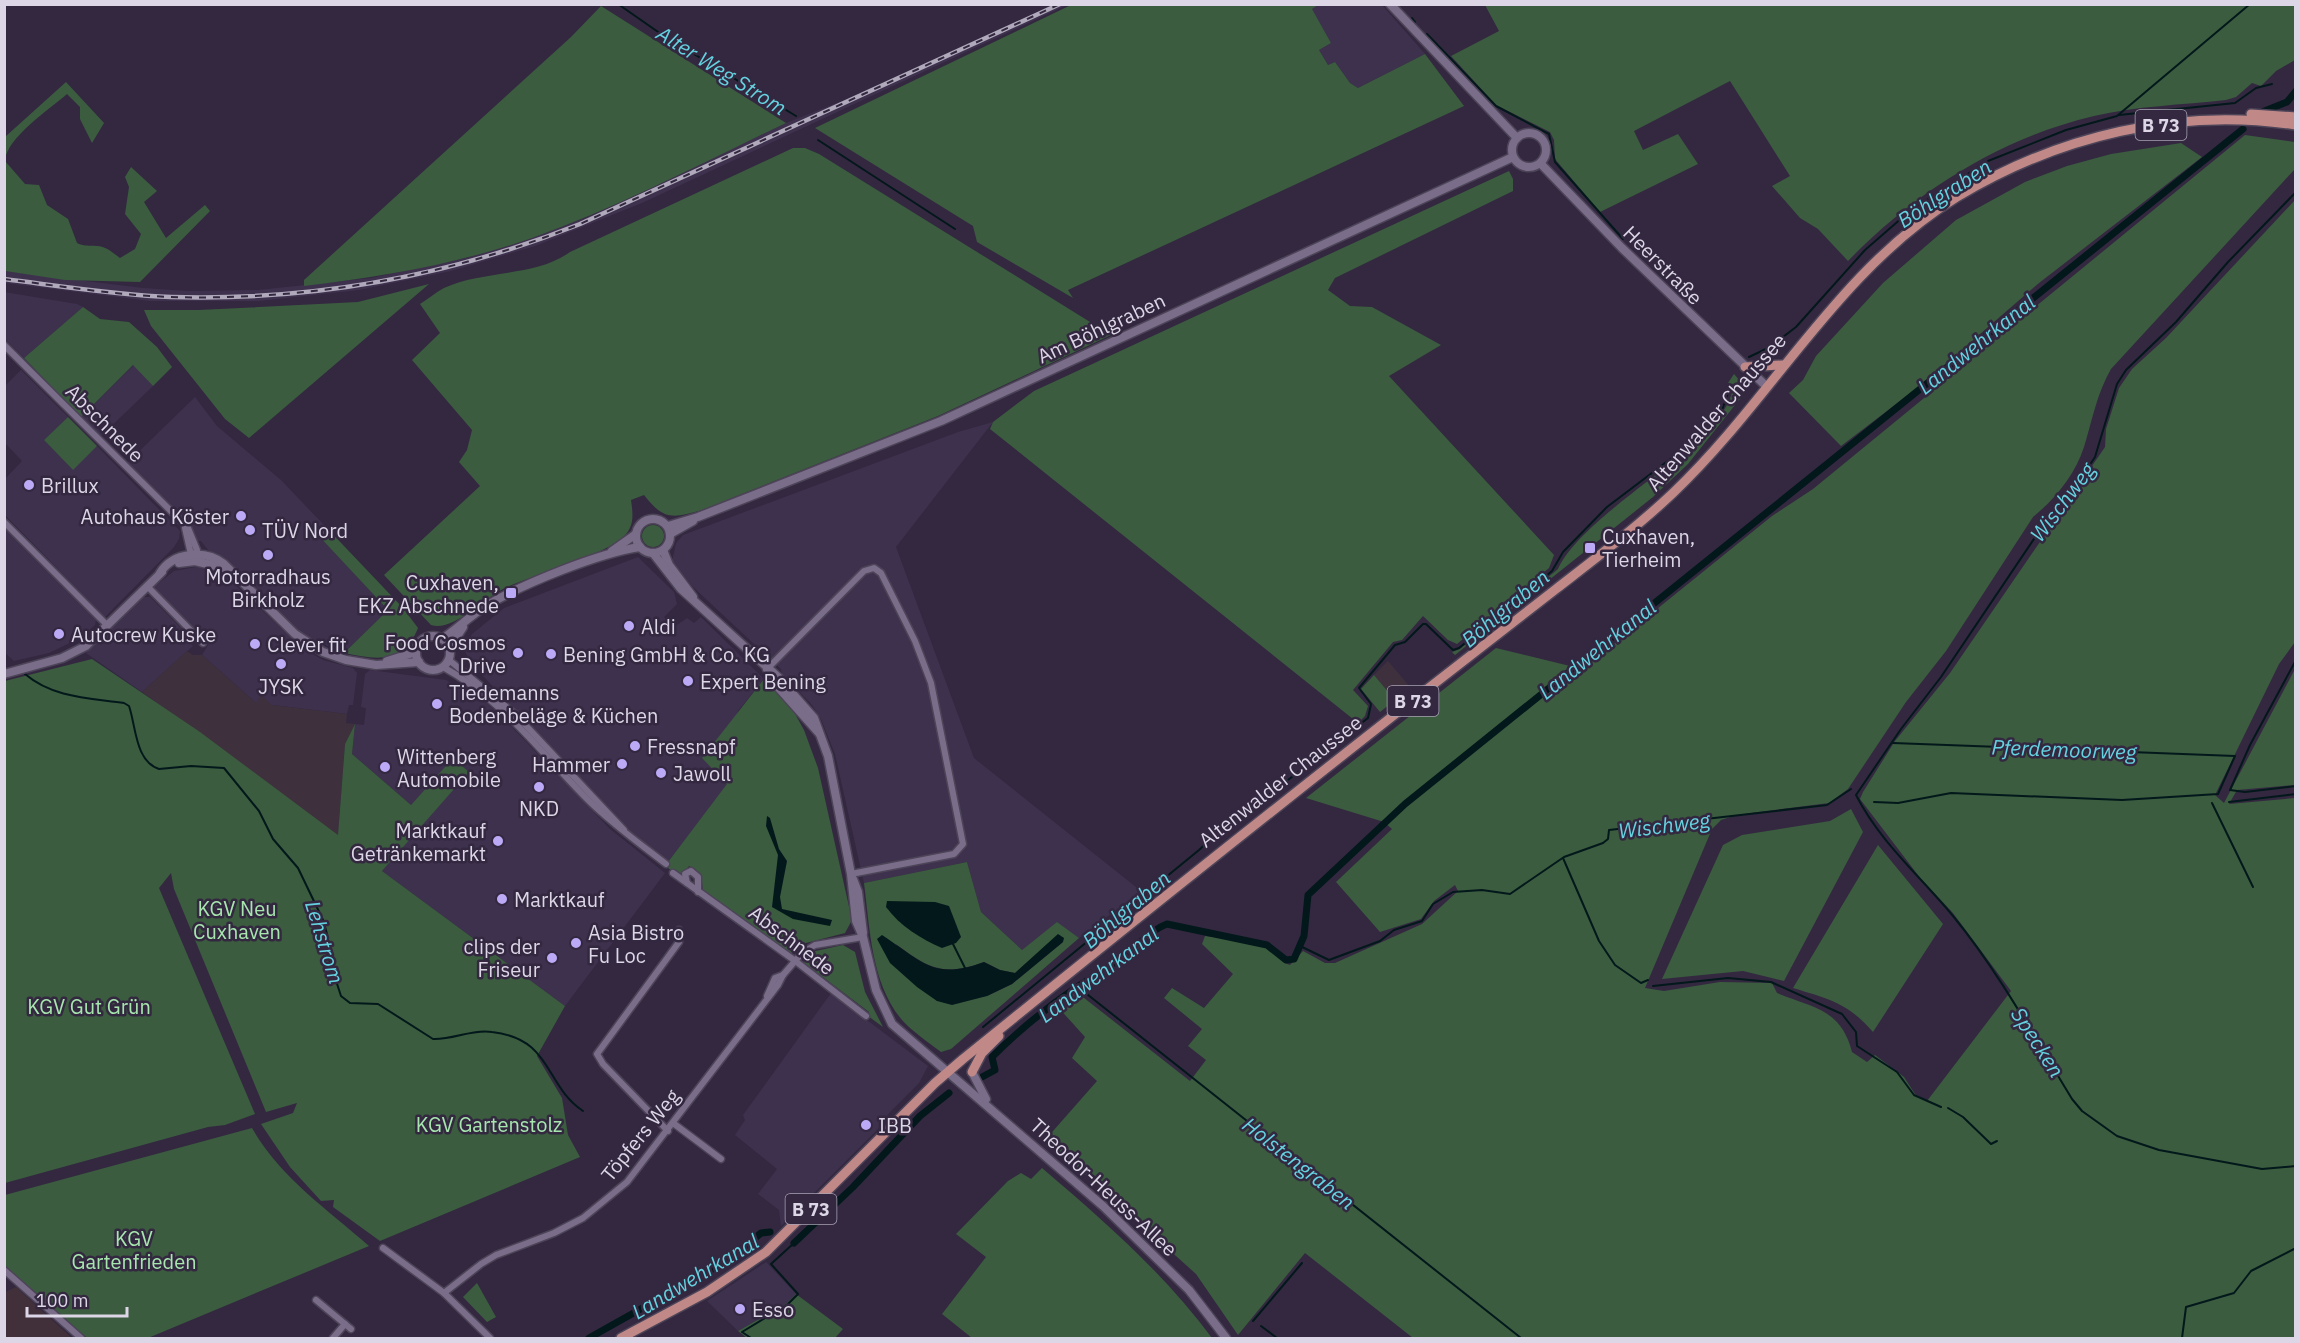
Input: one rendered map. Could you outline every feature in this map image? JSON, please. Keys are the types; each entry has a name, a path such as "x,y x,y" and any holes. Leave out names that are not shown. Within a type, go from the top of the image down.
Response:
{"main road":[{"path":"2222,118 2247,114 2295,117"},
{"name":"Altenwalder Chaussee","path":"621,1338 707,1292 766,1252 949,1071 1250,827 1616,542 1674,492 1842,296 1889,248 1920,222 1988,180 2062,147 2101,136 2168,123 2222,118 2295,125"},
{"path":"1745,367 1782,365"},
{"name":"Altenwalder Chaussee","path":"972,1072 982,1053 1017,1016"}],"street":[{"path":"1390,4 1517,138"},
{"path":"1530,134 1541,138 1546,146 1541,164 1527,167 1513,157 1513,148 1517,138 1530,134"},
{"name":"Am Böhlgraben","path":"669,530 941,421 1513,157"},
{"name":"Heerstraße","path":"1541,164 1622,248 1766,386"},
{"name":"Abschnede","path":"4,345 184,524 190,550 195,558"},
{"path":"605,555 636,534 642,523 648,520 660,520 669,530 667,545 663,550 653,553"},
{"path":"4,522 107,625"},
{"path":"636,534 640,547"},
{"path":"442,639 511,592 605,555 640,547 653,553 674,581 767,669 864,571 873,568 881,572 915,641 931,683 963,844 954,854 851,874"},
{"path":"663,550 669,565 695,600"},
{"path":"4,674 72,654 86,645 164,567 178,557 195,558 228,569 304,641 335,657 383,666 419,662 433,670 446,663 449,649 470,618"},
{"path":"147,586 203,643"},
{"path":"369,664 416,652 424,639 433,636 442,639 449,649"},
{"path":"416,652 419,662"},
{"path":"446,663 502,709 588,800 630,837 666,864"},
{"name":"Theodor-Heuss-Allee","path":"767,669 777,686 794,703 812,728 819,733 828,756 851,874 856,921 863,937 876,990 892,1024 908,1040 989,1105 1148,1248 1189,1290 1226,1338"},
{"name":"Abschnede","path":"688,884 685,874 691,871 698,877 698,892"},
{"name":"Abschnede","path":"673,873 794,960 866,1016"},
{"path":"668,1131 603,1064 597,1054 679,942 679,930"},
{"name":"Töpfers Weg","path":"444,1293 496,1255 554,1233 584,1218 627,1182 668,1131 767,996 775,978 783,975 794,960 815,945 863,937"},
{"path":"972,1072 989,1105"},
{"path":"673,1123 721,1159"},
{"path":"383,1248 444,1293 490,1338"},
{"path":"4,1270 81,1338"},
{"path":"316,1300 351,1329"},
{"path":"333,1338 345,1324"}],"shaded area":[{"path":"1053,5 1067,5 642,203 535,246 451,271 359,290 259,301 150,301 5,283 4,271 143,288 188,291 258,290 371,278 466,258 585,218 786,123 862,93"},
{"path":"1318,5 1382,5 1425,54 1358,88 1350,83 1335,62 1328,65 1319,50 1331,43 1311,8"},
{"path":"4,292 77,304 83,307 24,358 5,339"},
{"path":"134,365 153,386 101,436 81,417"},
{"path":"21,370 68,417 44,440 72,469 97,446 180,531 179,539 174,547 105,617 5,515 5,479 22,461 5,443 5,386"},
{"path":"195,397 217,426 281,480 324,525 316,533 388,610 344,653 314,640 297,629 241,572 198,541 183,519 127,463"},
{"path":"993,422 896,547 974,758 1141,891 1079,938 1057,923 1022,950 981,912 967,862 864,883 835,754 821,719 812,705 782,674 781,669 692,586 672,562 676,543 683,535 958,432"},
{"path":"5,528 96,619 95,625 82,637 49,653 14,661 5,653"},
{"path":"638,557 674,592 677,604 664,617 674,627 687,618 694,623 701,617 764,679 738,711 728,784 668,862 630,832 606,807 470,662 464,649 472,634 504,608"},
{"path":"201,566 227,577 302,648 323,660 353,668 357,673 353,705 349,705 347,714 256,703 202,655 211,640 199,628 196,631 156,591 155,586 174,571"},
{"path":"144,597 150,597 189,636 187,640 193,646 142,692 86,653"},
{"path":"187,651 193,655 202,655 256,703 261,695 272,705 347,714 346,723 355,724 345,744 338,836 142,692"},
{"path":"1388,661 1411,688 1395,700 1374,675"},
{"path":"370,670 446,680 482,699 610,829 665,873 565,1006 382,871 468,771 453,759 411,805 352,754 355,724 364,725 366,708 361,707 365,674"},
{"path":"767,816 770,818 779,849 787,861 780,897 782,909 832,920 830,926 793,919 772,907 778,855 766,826"},
{"path":"887,901 935,902 949,906 961,937 956,943 942,948 911,931 898,920 886,907"},
{"path":"1058,934 1064,938 1063,942 1012,984 987,996 952,1005 937,1001 917,987 890,963 877,939 882,935 918,960 940,969 967,967 984,962 1000,970 1015,973"},
{"path":"831,993 928,1066 919,1083 890,1112 877,1130 781,1226 779,1210 758,1194 777,1169 735,1135 745,1120 743,1115"},
{"path":"766,1262 796,1294 787,1303 738,1331 707,1301"},
{"path":"16,1287 72,1338 5,1338 5,1292"}],"green space":[{"path":"1073,4 1318,5 1312,9 1331,43 1319,50 1328,65 1335,62 1350,83 1358,88 1425,54 1464,106 1068,290 1073,298 977,242 973,226 815,128"},
{"path":"1485,5 2295,5 2295,60 2276,71 2261,86 2252,83 2236,97 2226,100 2143,108 2094,116 2025,138 1960,171 1930,191 1874,236 1848,261 1818,229 1800,218 1772,186 1790,176 1730,81 1634,131 1643,150 1678,134 1698,164 1600,212 1555,159 1554,140 1550,132 1496,105 1451,56 1499,31"},
{"path":"601,6 786,123 628,199 532,238 448,262 304,286 304,280 571,37"},
{"path":"66,82 104,123 92,143 80,119 80,107 67,94 21,134 7,152 5,161 5,137"},
{"path":"2245,135 2295,142 2294,170 2111,369 2098,397 2084,447 2070,477 2033,517 1946,651 1906,702 1848,789 1829,803 1736,815 1721,820 1712,829 1645,988 1664,991 1720,982 1772,983 1777,993 1814,1007 1833,1018 1841,1027 1852,1052 1867,1062 1875,1055 1904,1077 1915,1094 1927,1101 2011,991 1953,913 1921,879 1860,799 1895,741 1950,673 2105,447 2106,429 2119,388 2132,369 2166,338 2295,200 2295,642 2279,664 2215,795 2224,803 2295,669 2295,785 2237,790 2229,804 2295,798 2295,1338 1413,1338 1305,1253 1238,1335 1196,1274 1046,1139 1097,1081 1072,1058 1085,1037 1057,1006 1075,993 1079,994 1190,1081 1206,1060 1188,1046 1202,1029 1164,998 1172,988 1204,1008 1233,974 1202,944 1205,936 1257,944 1272,950 1290,965 1303,951 1325,963 1335,963 1422,924 1458,891 1455,885 1434,901 1421,919 1380,932 1336,882 1392,829 1384,822 1306,798 1496,648 1570,666 1579,672 1772,516 1813,489"},
{"path":"2181,143 2202,157 2039,283 1925,382 1841,446 1789,393 1803,380 1816,356 1883,283 1956,220 2025,182 2067,166 2111,154"},
{"path":"793,148 805,148 819,154 1111,335 938,416 702,510 676,516 663,513 644,495 631,500 631,525 626,534 613,544 584,558 507,587 449,624 431,625 384,575 480,486 459,462 467,450 472,430 412,360 440,333 420,304 441,290 459,282 525,270 556,260"},
{"path":"5,161 25,184 39,185 47,205 68,219 77,243 103,247 120,258 135,249 141,234 125,214 129,187 125,177 131,167 157,191 144,202 166,238 205,205 210,211 140,282 65,280 5,271"},
{"path":"1509,171 1513,179 1513,191 1335,278 1328,290 1350,306 1372,307 1441,345 1389,376 1554,555 1549,568 1457,644 1448,640 1423,616 1402,640 1393,642 1353,690 1368,706 1365,716 1358,723 990,429 993,422 1034,391"},
{"path":"429,284 249,438 225,419 151,326 144,310 199,310 358,302"},
{"path":"83,307 100,319 129,322 157,347 172,367 153,386 133,365 81,417 24,358"},
{"path":"1734,374 1742,383 1743,395 1688,464 1653,497 1455,655 1452,652 1460,649 1558,569 1574,546 1597,522 1710,428 1727,406 1733,384 1728,383"},
{"path":"68,417 97,446 73,470 44,440"},
{"path":"324,525 403,608 418,628 412,640 397,654 379,658 344,653 388,610 316,533"},
{"path":"653,525 661,528 664,536 661,544 653,547 645,544 642,536 645,528"},
{"path":"92,659 200,732 338,835 345,744 355,724 352,754 411,805 453,758 469,772 382,871 565,1006 537,1056 562,1098 568,1135 580,1157 380,1241 333,1207 334,1200 321,1201 290,1167 261,1124 293,1113 297,1103 266,1112 174,889 171,873 159,888 255,1114 225,1125 208,1127 5,1183 5,681"},
{"path":"1374,675 1395,700 1380,712 1361,689"},
{"path":"764,679 794,712 804,730 818,768 852,920 845,933 806,943 791,954 703,891 701,875 689,866 680,877 668,868 668,862 727,784 702,758"},
{"path":"1851,809 1863,832 1784,981 1743,971 1662,979 1723,845 1742,835 1830,821"},
{"path":"1878,845 1943,924 1873,1032 1855,1014 1837,1003 1793,988"},
{"path":"967,862 981,912 1022,950 1057,922 1079,938 951,1049 941,1052 902,1020 884,989 870,937 864,883","holes":["1063,942 1012,984 987,996 937,1001 896,944 917,959 937,968 957,969 984,962 1000,970 1015,973 1037,954"]},
{"path":"843,945 855,952 865,992 883,1027 868,1016 869,1012 803,962 811,952"},
{"name":"KGV Gartenfrieden","path":"252,1128 263,1146 290,1177 369,1246 148,1338 87,1338 5,1266 5,1195"},
{"path":"1042,1168 1110,1228 1174,1291 1212,1338 972,1338 942,1314 986,1257 956,1234 1008,1181 1021,1173 1031,1179"},
{"path":"477,1283 496,1317 487,1322 463,1297"},
{"path":"796,1294 843,1329 835,1338 747,1338 738,1331 787,1303"}],"waterway":[{"name":"Alter Weg Strom","path":"618,4 661,34 796,116"},
{"name":"Böhlgraben","path":"1749,357 1770,347 1796,327 1865,250 1911,210 1988,161 2066,130 2117,116 2250,4"},
{"path":"1412,18 1415,22"},
{"path":"1427,34 1496,106 1549,134 1555,162 1623,239"},
{"path":"2119,115 2235,103 2256,88 2272,84"},
{"name":"Landwehrkanal","path":"2262,112 2287,102 2296,91"},
{"name":"Landwehrkanal","path":"982,1077 995,1070 992,1057 1033,1020 1066,994 1123,957 1155,930 1167,924 1267,945 1286,960 1294,959 1304,936 1308,895 1405,804 2243,129"},
{"name":"Alter Weg Strom","path":"818,140 955,229"},
{"name":"Wischweg","path":"2296,192 2228,262 2176,322 2126,370 2117,384 2095,457 2071,493 2042,527 1941,677 1901,729 1856,795 1889,843 1970,937 2016,1005 2072,1099 2082,1111 2117,1136 2159,1150 2262,1169 2296,1166"},
{"name":"Böhlgraben","path":"983,1027 1199,850 1228,823 1368,718 1371,704 1359,688 1395,645 1405,642 1423,624 1426,624 1453,650 1459,648 1552,571 1563,552 1607,507 1706,432 1722,410 1731,385"},
{"name":"Pferdemoorweg","path":"2296,660 2250,745 2230,790 2245,792 2296,786"},
{"name":"Lehstrom","path":"25,674 48,688 72,696 124,703 129,706 141,751 145,759 159,769 191,766 224,768 259,811 273,839 298,868 323,920 327,934 327,953 341,996 350,1003 378,1004 433,1039 484,1031 512,1036 537,1053 561,1089 583,1111"},
{"path":"1874,802 1898,803 1951,793 2122,800 2218,794 2235,756 1893,743"},
{"name":"Wischweg","path":"1300,946 1329,960 1380,941 1394,930 1422,921 1433,904 1453,892 1482,890 1510,894 1564,857 1603,843 1608,839 1609,830 1827,805 1851,789"},
{"path":"2229,802 2296,794"},
{"path":"2212,803 2253,887"},
{"path":"1563,858 1599,941 1615,965 1641,983 1648,980"},
{"path":"953,944 965,968"},
{"path":"1653,986 1728,978 1771,982 1842,1014 1856,1032 1857,1046 1897,1072 1914,1095 1941,1107"},
{"name":"Holstengraben","path":"1078,987 1521,1338"},
{"name":"Landwehrkanal","path":"794,1243 853,1187 920,1116 949,1093"},
{"path":"1948,1108 1963,1117 1991,1144 1997,1141"},
{"name":"Landwehrkanal","path":"589,1338 730,1259 761,1233 770,1232"},
{"path":"751,1338 742,1332 788,1304 798,1294 771,1264 794,1243"},
{"path":"2182,1338 2186,1307 2234,1293 2251,1271 2296,1248"},
{"path":"1253,1321 1302,1263"},
{"path":"1261,1326 1277,1338"}],"railway":[{"path":"4,279 88,290 171,297 276,295 379,282 481,258 580,224 1060,4"}],"place":[{"name":"Brillux","path":"29,485"},
{"name":"Autohaus Köster","path":"241,516"},
{"name":"TÜV Nord","path":"250,530"},
{"name":"Cuxhaven, Tierheim","path":"1590,548"},
{"name":"Motorradhaus Birkholz","path":"268,555"},
{"name":"Cuxhaven, EKZ Abschnede","path":"511,593"},
{"name":"Aldi","path":"629,626"},
{"name":"Autocrew Kuske","path":"59,634"},
{"name":"Clever fit","path":"255,644"},
{"name":"Food Cosmos Drive","path":"518,653"},
{"name":"Bening GmbH & Co. KG","path":"551,654"},
{"name":"JYSK","path":"281,664"},
{"name":"Expert Bening","path":"688,681"},
{"name":"Tiedemanns Bodenbeläge & Küchen","path":"437,704"},
{"name":"Fressnapf","path":"635,746"},
{"name":"Hammer","path":"622,764"},
{"name":"Wittenberg Automobile","path":"385,767"},
{"name":"Jawoll","path":"661,773"},
{"name":"NKD","path":"539,787"},
{"name":"Marktkauf Getränkemarkt","path":"498,841"},
{"name":"Marktkauf","path":"502,899"},
{"name":"Asia Bistro Fu Loc","path":"576,943"},
{"name":"clips der Friseur","path":"552,958"},
{"name":"IBB","path":"866,1125"},
{"name":"Esso","path":"740,1309"}],"park label":[{"name":"KGV Neu Cuxhaven","path":"237,920"},
{"name":"KGV Gut Grün","path":"89,1006"},
{"name":"KGV Gartenstolz","path":"489,1124"}],"water label":[{"name":"Specken","path":"2038,1042"}]}
